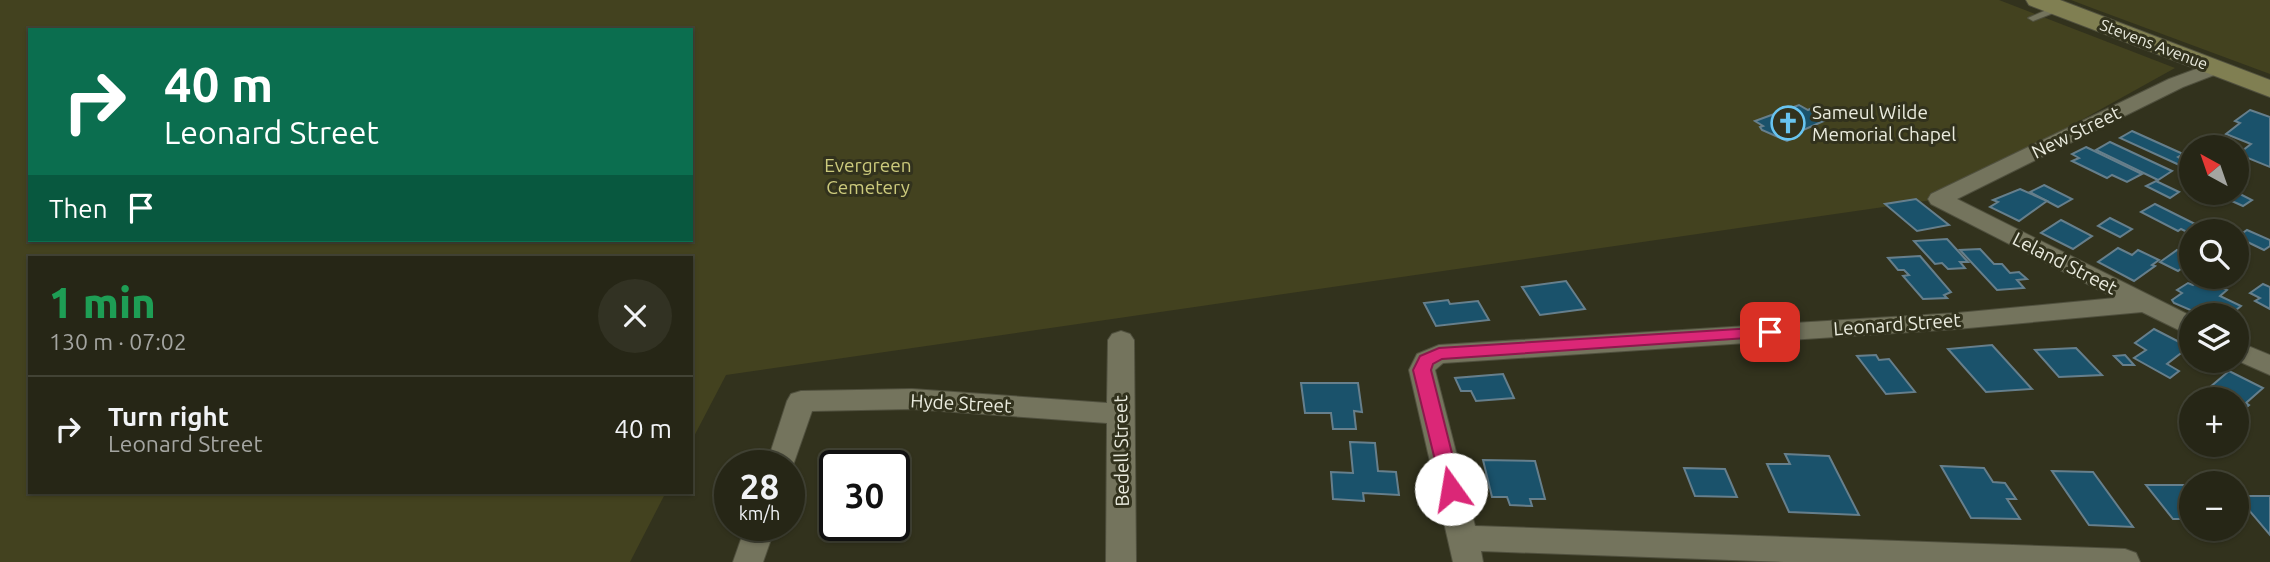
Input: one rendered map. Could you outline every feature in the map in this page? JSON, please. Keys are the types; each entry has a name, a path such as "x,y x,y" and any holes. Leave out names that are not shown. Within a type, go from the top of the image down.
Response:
{"main road":[{"name":"Stevens Avenue","path":"2043,9 2270,89"}],"street":[{"name":"New Street","path":"1939,199 2176,83 2215,68"},
{"name":"Leland Street","path":"1939,199 2179,321"},
{"name":"Leonard Street","path":"1465,550 1422,370 1426,360 1439,354 1957,321 2145,304"},
{"name":"Bedell Street","path":"1121,340 1121,562"},
{"path":"2249,356 2270,366"},
{"name":"Hyde Street","path":"785,450 801,401 912,399 1120,414"},
{"path":"748,562 755,541"},
{"path":"1465,550 2124,562"}],"green space":[{"name":"Evergreen Cemetery","path":"0,0 1999,0 2175,68 1939,199 726,375 693,438 693,256 28,256 28,494 665,494 630,562 0,562"},
{"path":"2071,0 2270,0 2270,74 2092,8"}],"building":[{"name":"Sameul Wilde Memorial Chapel","path":"1799,105 1808,110 1818,105 1829,112 1820,116 1826,120 1794,134 1798,136 1787,141 1762,130 1760,127 1763,126 1755,121"},
{"path":"2250,110 2270,117 2270,167 2249,158 2249,135 2226,134 2240,123 2235,121"},
{"path":"2132,131 2179,152 2179,165 2120,138"},
{"path":"2110,142 2172,171 2158,180 2096,150"},
{"path":"2086,147 2142,174 2127,182 2112,175 2107,178 2072,161 2079,158 2072,154"},
{"path":"2156,181 2179,192 2170,198 2146,186"},
{"path":"2044,185 2072,199 2058,207 2030,192"},
{"path":"2020,189 2047,201 2019,221 1990,207 1998,202 1993,200"},
{"path":"1916,199 1949,225 1917,231 1885,204"},
{"path":"2155,204 2185,219 2179,219 2178,231 2141,212"},
{"path":"2110,218 2132,229 2120,237 2098,226"},
{"path":"2061,220 2092,236 2073,249 2041,233"},
{"path":"2249,231 2270,240 2270,246 2264,250 2249,243"},
{"path":"1947,239 1968,262 1960,262 1965,268 1948,269 1942,263 1935,264 1914,241"},
{"path":"2118,248 2132,255 2138,250 2159,260 2134,281 2098,262"},
{"path":"1980,249 1994,264 2002,264 2010,273 2019,272 2027,279 2017,280 2024,288 1997,290 1960,250"},
{"path":"2177,250 2179,251 2178,271 2160,262"},
{"path":"1920,256 1951,292 1944,295 1947,298 1923,299 1903,276 1909,275 1904,270 1898,270 1888,258"},
{"path":"1566,281 1585,309 1540,315 1522,287"},
{"path":"2263,284 2270,287 2270,309 2255,301 2260,298 2250,293"},
{"path":"2225,289 2227,290 2220,296 2235,303 2179,303 2179,305 2172,300 2182,293 2177,290"},
{"path":"1448,300 1450,304 1478,301 1489,320 1436,326 1424,303"},
{"path":"2154,329 2179,342 2179,355 2167,364 2179,371 2170,378 2134,358 2146,350 2135,343"},
{"path":"1992,345 2032,389 1986,392 1948,349"},
{"path":"2076,348 2102,375 2059,377 2035,350"},
{"path":"1876,355 1879,360 1889,359 1915,392 1886,394 1857,356"},
{"path":"2125,355 2134,365 2123,365 2114,356"},
{"path":"2227,373 2233,373 2263,388 2249,400 2249,387 2210,387"},
{"path":"1503,374 1514,398 1476,401 1471,391 1461,391 1455,378"},
{"path":"1301,383 1358,383 1362,412 1354,411 1356,429 1333,429 1331,413 1305,413"},
{"path":"1350,442 1375,443 1378,471 1396,472 1399,495 1363,493 1364,501 1333,499 1331,472 1353,473"},
{"path":"1785,454 1829,456 1859,515 1789,512 1767,464 1790,464"},
{"path":"1483,460 1535,461 1545,499 1530,499 1532,506 1510,505 1507,497 1492,497"},
{"path":"1941,466 1984,468 1993,482 2005,483 2016,499 2007,499 2020,519 1971,518"},
{"path":"1684,468 1725,469 1737,497 1695,496"},
{"path":"2052,471 2093,472 2133,527 2089,525"},
{"path":"2146,485 2179,485 2179,519 2173,519"},
{"path":"2249,496 2270,496 2270,535 2249,510"}],"place":[{"name":"Sameul Wilde Memorial Chapel","path":"1788,123"}],"route":[{"path":"1451,489 1422,370 1426,360 1439,354 1770,332"}]}
